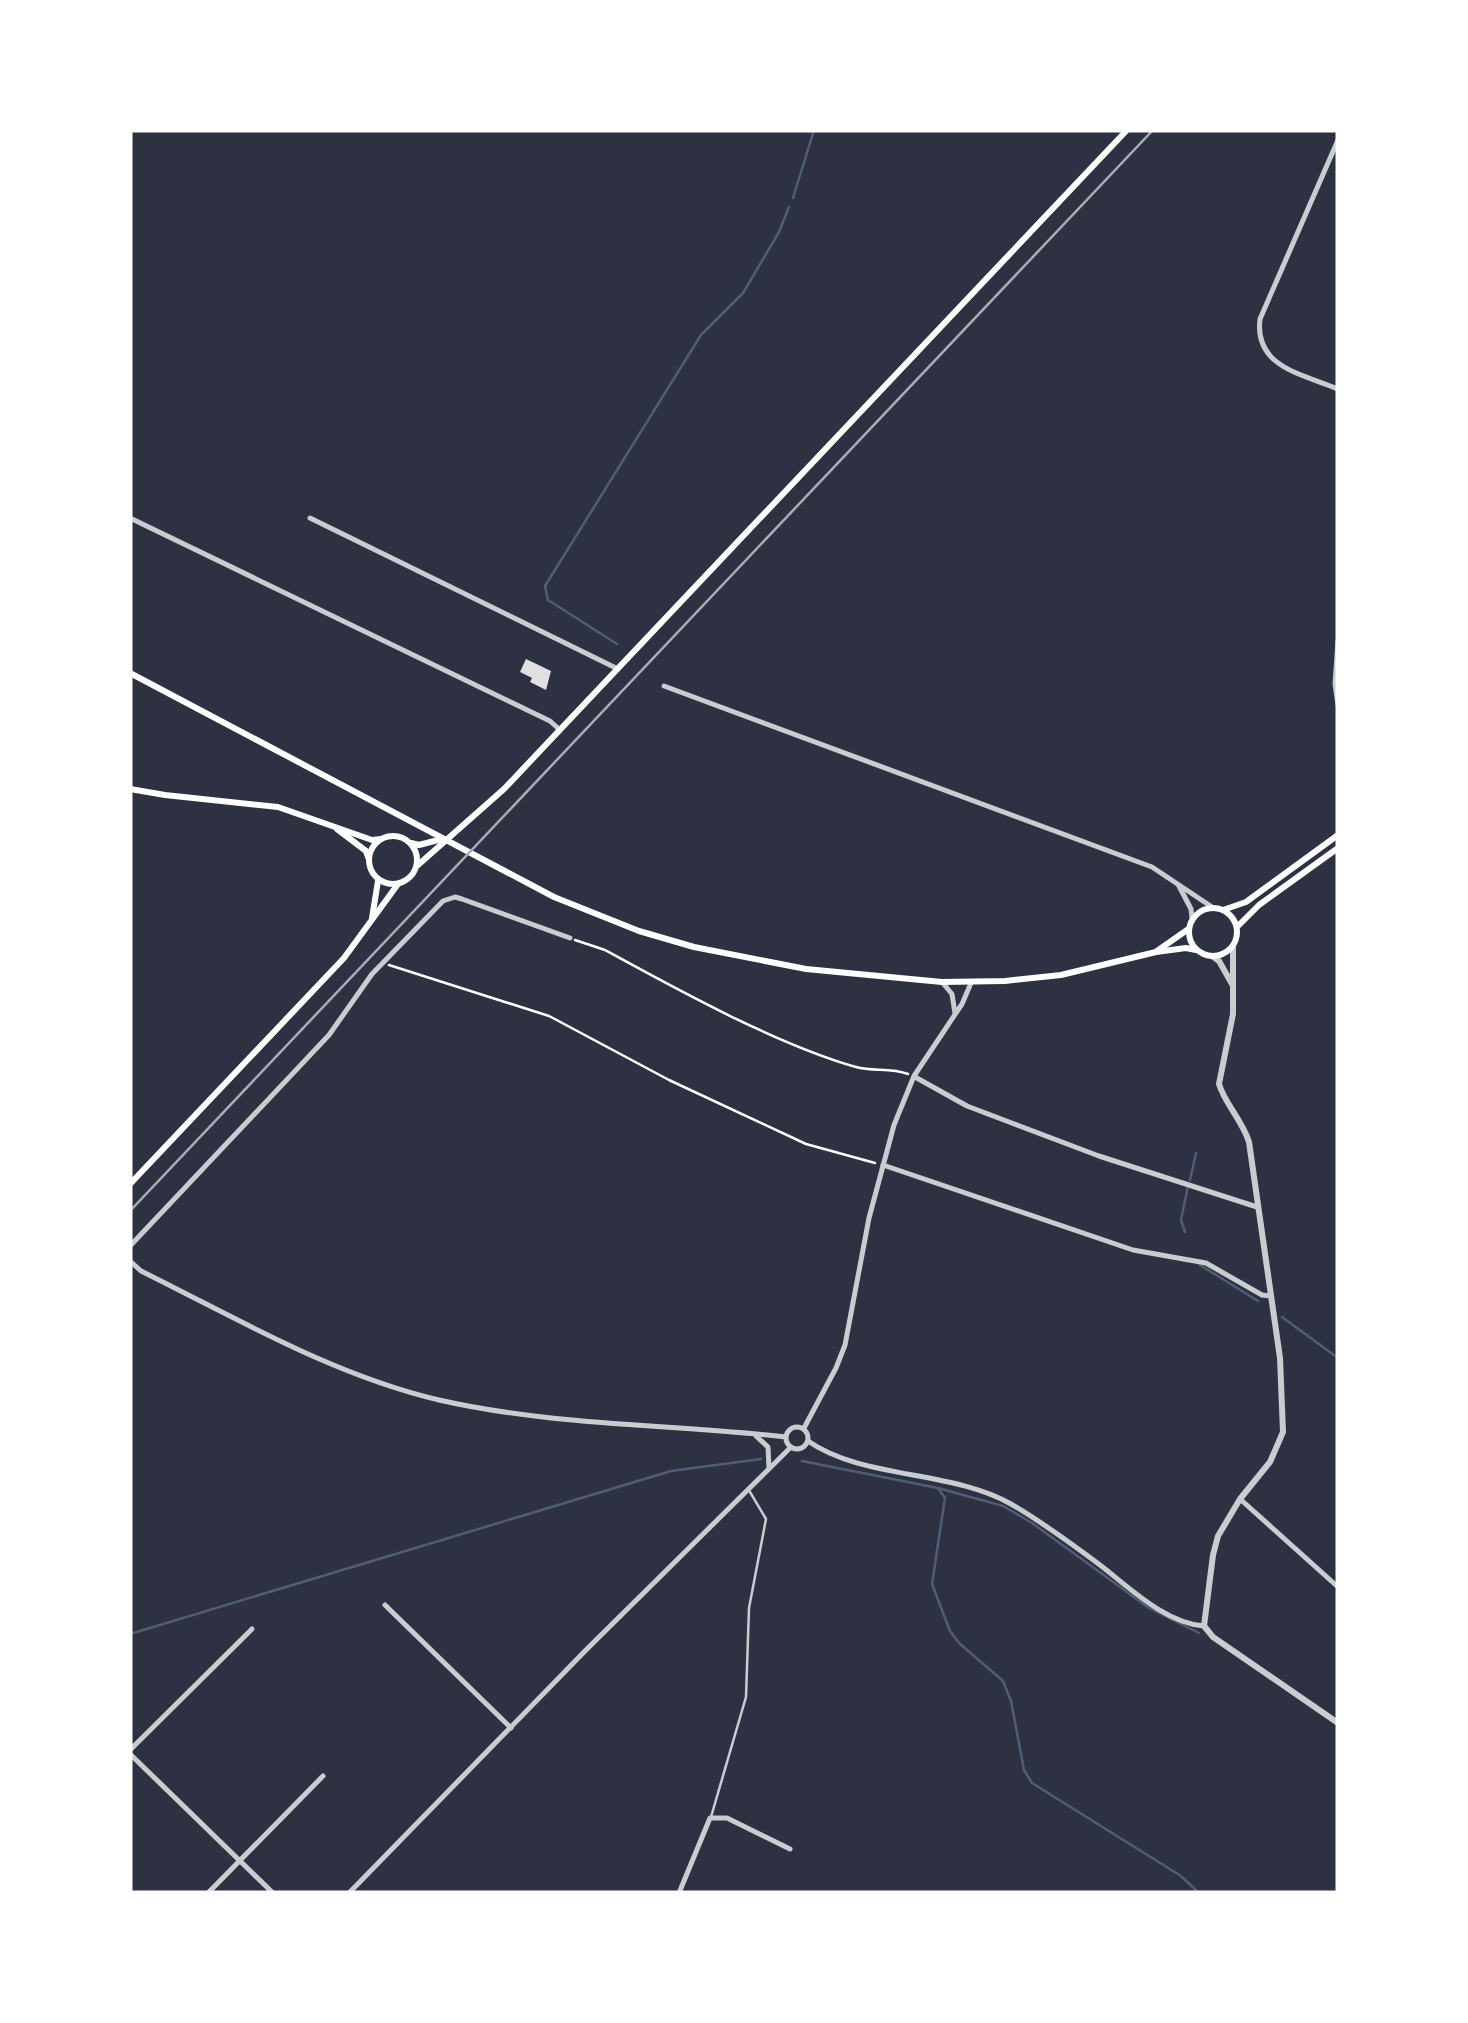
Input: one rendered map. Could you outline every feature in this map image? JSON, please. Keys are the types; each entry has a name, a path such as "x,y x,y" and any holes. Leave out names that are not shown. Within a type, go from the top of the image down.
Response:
{"main road":[{"path":"130,1184 344,958 398,884 481,813 1127,130"},
{"path":"130,676 524,882 612,921 694,947 806,969 972,982 1061,975 1186,948 1212,956 1223,954 1232,946 1237,928 1253,910 1338,848"},
{"path":"130,789 165,796 250,802 292,811 372,840 399,837 420,845 448,838"},
{"path":"332,826 366,851 377,878 372,919"},
{"path":"1223,910 1246,902 1338,835"},
{"path":"369,858 381,839"},
{"path":"410,843 417,853 418,865"},
{"path":"377,878 387,884 398,884"},
{"path":"1196,950 1188,929 1200,910 1223,910 1237,928"},
{"path":"1156,952 1188,929"}],"street":[{"path":"1338,140 1260,319 1258,333 1260,345 1271,358 1338,390"},
{"path":"130,518 540,716 560,730"},
{"path":"310,518 618,669"},
{"path":"1338,642 1338,705"},
{"path":"664,686 1152,867 1212,907"},
{"path":"1178,884 1192,909 1192,918"},
{"path":"130,1246 329,1035 382,963 449,898 462,899 570,938"},
{"path":"1204,1626 1218,1536 1240,1499 1270,1462 1283,1432 1280,1358 1244,1126 1219,1084 1233,1014 1232,946"},
{"path":"1212,956 1232,985"},
{"path":"942,982 952,994 955,1013"},
{"path":"972,982 914,1076 894,1126 882,1165 845,1345 804,1428 808,1441 820,1450 847,1459 932,1478 1008,1502 1153,1604 1204,1626 1338,1723"},
{"path":"914,1076 968,1106 1028,1130 1257,1207"},
{"path":"882,1165 1133,1250 1206,1263 1262,1295 1271,1296"},
{"path":"130,1261 339,1370 438,1399 531,1417 786,1438"},
{"path":"786,1438 792,1428 804,1428"},
{"path":"753,1434 768,1447 768,1471"},
{"path":"786,1438 790,1446"},
{"path":"790,1446 800,1448 808,1441"},
{"path":"350,1893 790,1446"},
{"path":"1240,1499 1338,1587"},
{"path":"385,1606 512,1728"},
{"path":"252,1629 130,1752 273,1893"},
{"path":"208,1893 323,1776"},
{"path":"679,1893 710,1818 727,1818 790,1849"}],"lane":[{"path":"710,1818 746,1697 748,1608 766,1519 749,1491"}],"path":[{"path":"570,938 605,950 807,1049 860,1069 892,1068 914,1076"},
{"path":"382,963 548,1016 670,1080 806,1144 882,1165"}],"building":[{"path":"526,659 551,671 546,690 520,672"}],"waterway":[{"path":"793,198 814,130"},
{"path":"617,644 548,600 545,586 701,335 743,293 789,207"},
{"path":"1190,1180 1196,1153"},
{"path":"1185,1232 1181,1220 1188,1186"},
{"path":"1200,1265 1258,1301"},
{"path":"1282,1317 1338,1358"},
{"path":"130,1634 671,1471 761,1459"},
{"path":"802,1461 938,1488 1003,1506 1149,1608 1199,1633"},
{"path":"938,1488 945,1498 932,1584 950,1631 1003,1681 1011,1701 1024,1770 1032,1783 1181,1876 1199,1893"}],"railway":[{"path":"130,1211 1153,130"}]}
